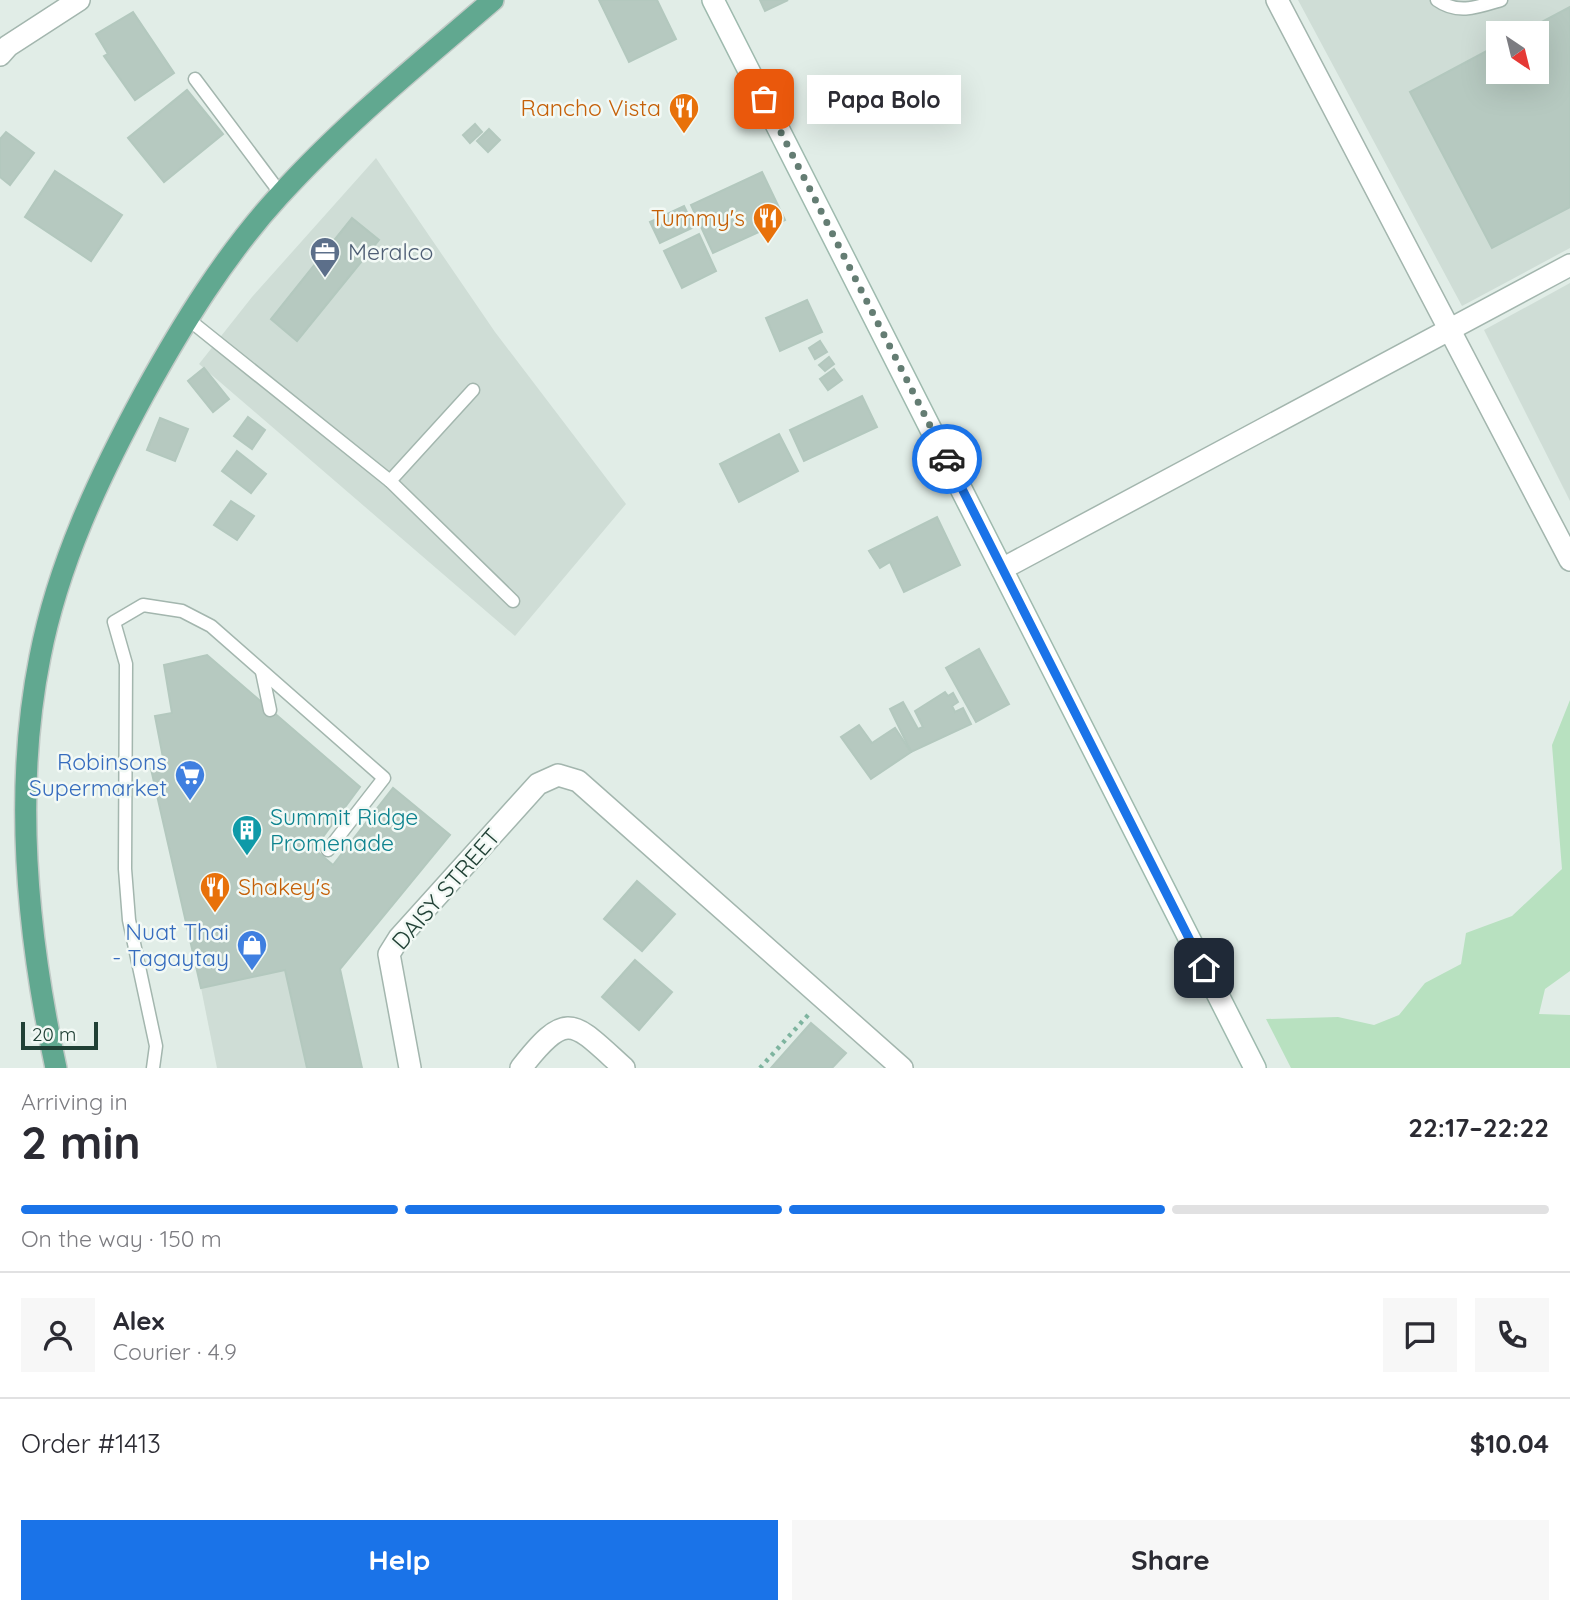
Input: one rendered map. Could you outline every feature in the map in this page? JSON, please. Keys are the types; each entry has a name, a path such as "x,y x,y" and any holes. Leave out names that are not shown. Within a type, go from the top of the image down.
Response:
{"main road":[{"path":"56,1068 36,965 29,892 29,740 40,657 82,520 107,462 167,351 251,227 281,194 418,62 493,0"}],"street":[{"path":"0,55 8,46 79,0"},
{"path":"713,0 1255,1068"},
{"path":"1277,0 1570,560"},
{"path":"1002,569 1570,265"},
{"name":"DAISY STREET","path":"410,1068 389,954 400,938 538,784 558,775 578,781 824,998"},
{"path":"824,998 902,1068"},
{"path":"521,1068 547,1035 565,1027 583,1032 624,1068"}],"lane":[{"path":"1437,0 1455,9 1474,9 1501,0"},
{"path":"1474,9 1486,0"},
{"path":"195,79 281,194"},
{"path":"188,319 390,481 513,601"},
{"path":"390,481 473,390"},
{"path":"153,1068 156,1046 129,920 125,869 126,664 114,622 143,605 182,611 211,626 384,778 328,850"},
{"path":"262,671 270,710"}],"path":[{"path":"760,1068 824,998"}],"shaded area":[{"path":"1298,0 1570,0 1570,248 1462,306"},
{"path":"376,158 495,332 626,504 515,636 199,364 252,297"},
{"path":"1570,283 1570,501 1484,330"},
{"path":"285,970 307,1068 217,1068 201,988"}],"green space":[{"path":"1570,700 1570,971 1545,989 1539,1014 1570,1015 1570,1068 1291,1068 1266,1019 1338,1017 1374,1025 1399,1015 1425,983 1461,964 1466,933 1512,916 1562,869 1552,745"}],"building":[{"path":"599,0 657,0 676,39 629,62"},
{"path":"760,0 788,0 765,11"},
{"path":"1570,7 1570,207 1492,248 1410,92 1486,51 1486,84 1549,84 1549,21 1544,21"},
{"path":"133,12 174,73 135,100 104,56 108,54 96,34"},
{"path":"187,90 223,134 164,182 128,138"},
{"path":"475,124 482,132 470,143 463,135"},
{"path":"489,129 500,140 488,152 477,141"},
{"path":"6,132 34,153 10,185 0,177 0,139"},
{"path":"55,171 122,215 91,261 25,217"},
{"path":"762,172 785,220 713,253 691,205"},
{"path":"684,206 694,227 660,243 650,222"},
{"name":"Meralco","path":"352,218 379,240 297,341 271,319"},
{"path":"699,234 716,271 682,288 664,251"},
{"path":"807,300 822,332 780,351 766,318"},
{"path":"820,341 827,352 815,359 809,348"},
{"path":"829,357 834,364 825,371 819,365"},
{"path":"204,368 229,399 213,412 188,381"},
{"path":"834,369 842,380 828,390 820,379"},
{"path":"862,396 877,427 804,461 790,430"},
{"path":"248,417 265,430 252,449 234,436"},
{"path":"160,418 188,429 175,461 147,450"},
{"path":"779,434 798,471 739,502 720,464"},
{"path":"237,451 266,474 251,493 222,471"},
{"path":"231,501 254,516 237,540 214,525"},
{"path":"937,517 960,565 904,592 890,562 880,568 869,551"},
{"path":"979,649 1009,704 976,722 946,668"},
{"name":"Summit Ridge Promenade","path":"207,655 360,787 314,849 333,865 393,788 450,835 340,969 362,1068 307,1068 285,970 201,988 151,769 165,768 155,716 172,713 164,665"},
{"path":"945,692 948,696 953,693 958,702 952,706 955,712 963,708 971,724 911,752 890,709 903,702 918,729 923,727 915,711"},
{"path":"859,725 872,743 895,728 911,752 871,779 841,737"},
{"path":"637,881 675,914 642,951 604,919"},
{"path":"635,960 672,992 639,1030 602,997"},
{"path":"811,1023 846,1053 832,1068 771,1068"}],"way so far":[{"path":"764,99 947,459"}],"place":[{"name":"Papa Bolo","path":"764,99"},
{"name":"Rancho Vista","path":"684,135"},
{"name":"Tummy's","path":"768,245"},
{"name":"Meralco","path":"325,279"},
{"name":"Robinsons Supermarket","path":"190,802"},
{"name":"Summit Ridge Promenade","path":"247,857"},
{"name":"Shakey's","path":"215,914"},
{"name":"Nuat Thai - Tagaytay","path":"252,972"}],"route":[{"path":"947,459 1204,968"}]}
